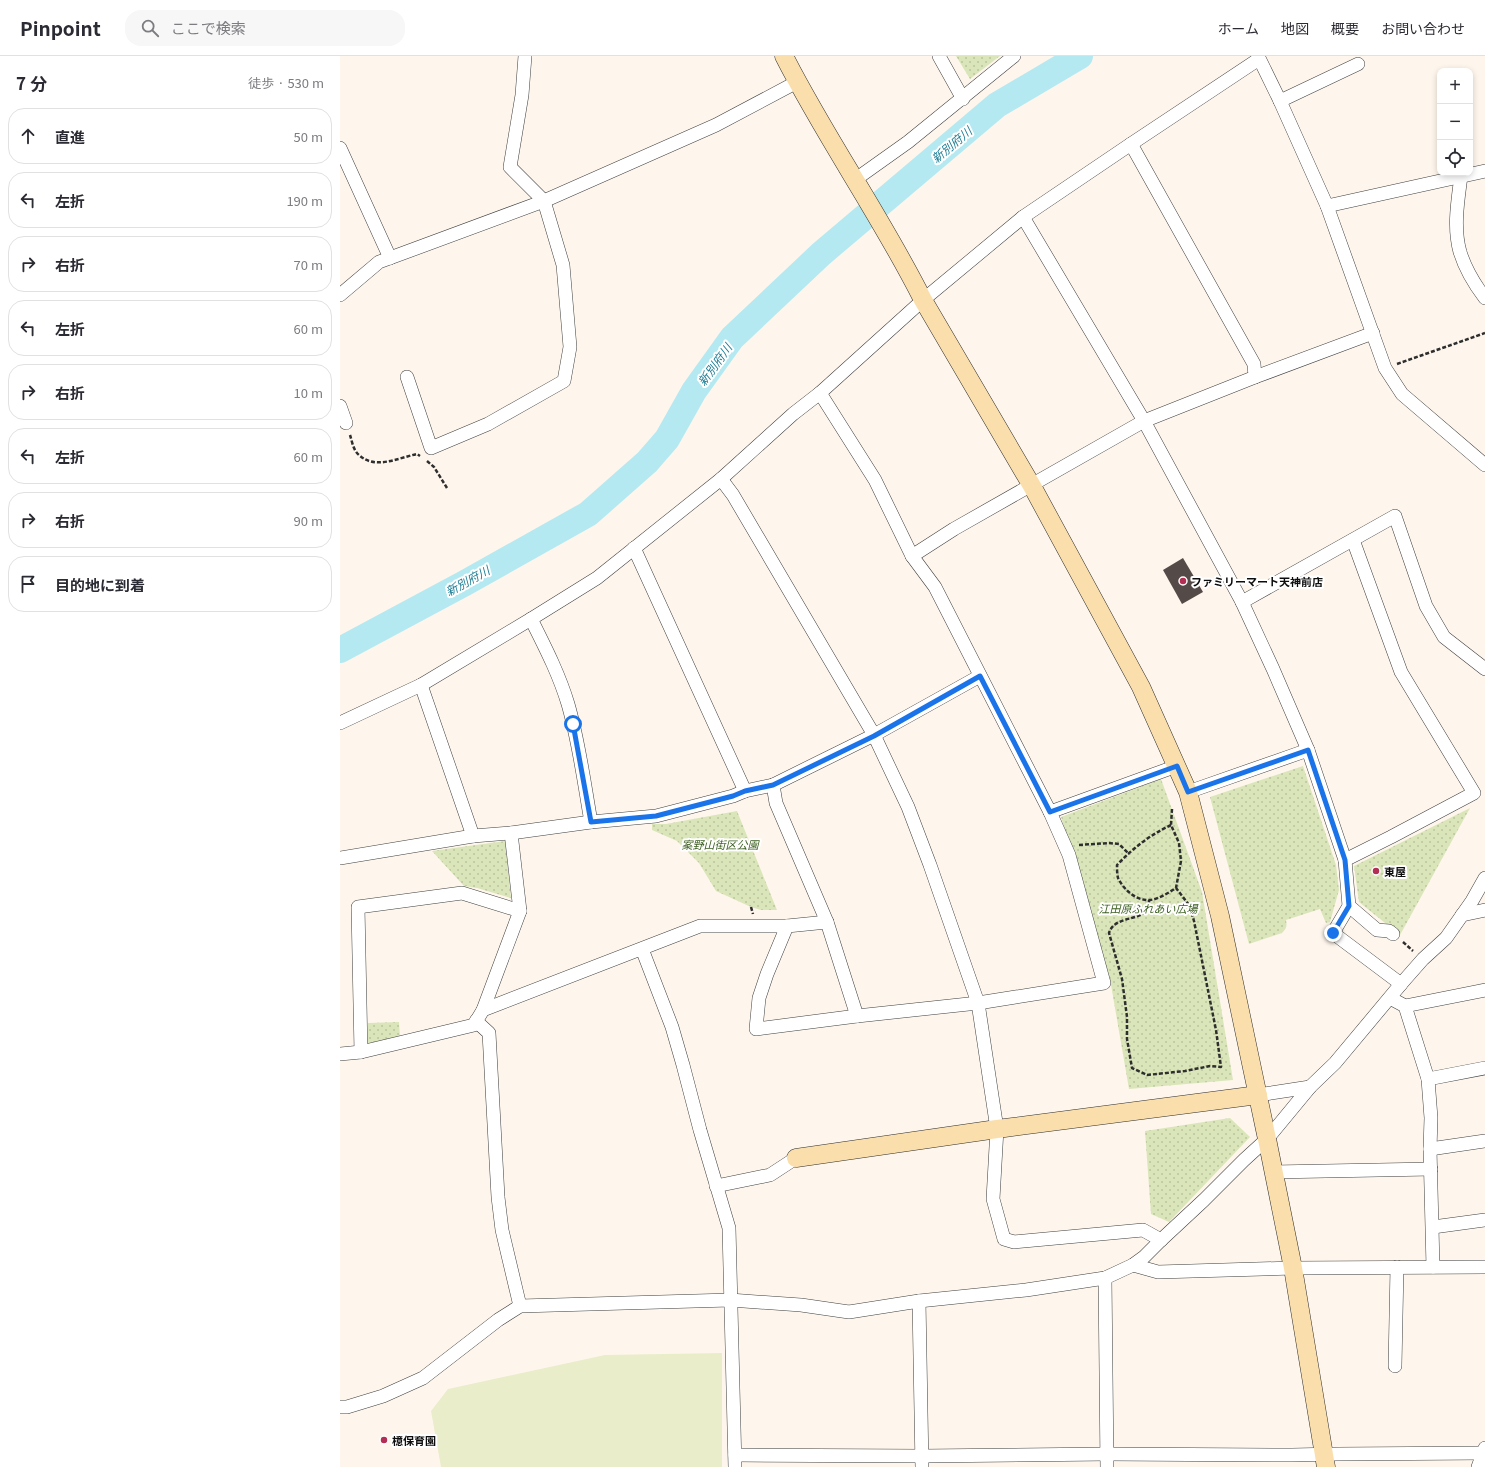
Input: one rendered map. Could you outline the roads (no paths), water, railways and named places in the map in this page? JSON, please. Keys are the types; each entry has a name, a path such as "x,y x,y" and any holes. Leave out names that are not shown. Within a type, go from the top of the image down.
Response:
{"street":[{"path":"407,377 431,448 488,424 564,381 570,347 563,264 544,201 510,168 522,95 525,56"},
{"path":"784,56 797,82 856,179 911,275 923,300 1032,486 1141,687 1188,792 1220,916 1294,1268 1325,1461"},
{"path":"939,56 962,99"},
{"path":"856,179 908,142 1014,56"},
{"path":"340,723 421,685 597,578 721,480 793,414 820,393 923,300 1023,217 1258,57 1280,101 1327,206 1386,368 1402,394 1485,465"},
{"path":"1280,101 1358,64"},
{"path":"340,295 379,262 544,201 716,125 797,82"},
{"path":"1131,144 1254,364 1255,377"},
{"path":"340,148 390,258"},
{"path":"1473,174 1485,171"},
{"path":"1327,206 1461,176 1457,227 1460,252 1467,269 1485,298"},
{"path":"1023,217 1144,421 1242,602 1273,669 1308,750 1345,860 1349,906 1333,933 1401,984"},
{"path":"912,556 954,529 1144,421 1255,377 1373,334"},
{"path":"787,926 767,974 759,998 756,1029 978,1003 1104,983 1069,855 1050,812 935,587 912,556 875,480 820,393"},
{"path":"340,406 346,423"},
{"path":"1472,453 1485,450"},
{"path":"721,480 733,495 874,736 908,807 930,865 978,1003 997,1129 993,1199 1004,1239 1014,1242 1143,1230 1161,1240"},
{"path":"1242,602 1394,516 1426,606 1444,636 1485,669"},
{"path":"1345,860 1474,793 1401,672 1353,540"},
{"path":"634,548 745,791"},
{"path":"531,619 556,670 567,702 573,724 591,822"},
{"path":"340,858 473,836 656,816 733,796 745,791 773,785 874,736 980,676"},
{"path":"421,685 473,836"},
{"path":"1188,792 1308,750"},
{"path":"1050,812 1177,766"},
{"path":"773,785 776,803 827,922 857,1016"},
{"path":"340,1054 361,1052 474,1025 483,1010 520,911 511,833"},
{"path":"340,1407 347,1407 383,1396 423,1378 498,1320 520,1306 730,1300 801,1305 849,1312 919,1301 1026,1290 1105,1278 1144,1257 1267,1139 1310,1087 1334,1063 1401,984 1446,938 1472,901 1485,878"},
{"path":"361,1052 358,907 462,893 520,911"},
{"path":"1349,906 1377,930 1389,931 1393,934"},
{"path":"1462,915 1485,910"},
{"path":"483,1010 700,926 787,926 827,922"},
{"path":"642,949 672,1027 729,1228 735,1461 1325,1461 1484,1452 1478,1467"},
{"path":"1390,998 1405,1006 1485,990"},
{"path":"1405,1006 1428,1079 1431,1118 1430,1149 1433,1267"},
{"path":"476,1021 489,1033 498,1197 502,1230 520,1306"},
{"path":"1428,1079 1485,1068"},
{"path":"716,1186 770,1175 796,1158 997,1129 1279,1093 1310,1087"},
{"path":"1430,1149 1485,1141"},
{"path":"1273,1172 1431,1169"},
{"path":"1433,1227 1485,1220"},
{"path":"1133,1264 1158,1272 1294,1268 1485,1267"},
{"path":"1395,1366 1397,1267"},
{"path":"1105,1278 1107,1460"},
{"path":"919,1301 922,1461"}],"waterway":[{"name":"新別府川","path":"340,650 465,583 588,514 647,462 667,439 694,391 732,338 821,254 997,105 1080,56"}],"place":[{"name":"ファミリーマート天神前店","path":"1183,581"},
{"name":"東屋","path":"1376,871"},
{"name":"檍保育園","path":"384,1440"}],"park label":[{"name":"案野山街区公園","path":"720,844"},
{"name":"江田原ふれあい広場","path":"1148,908"}]}
